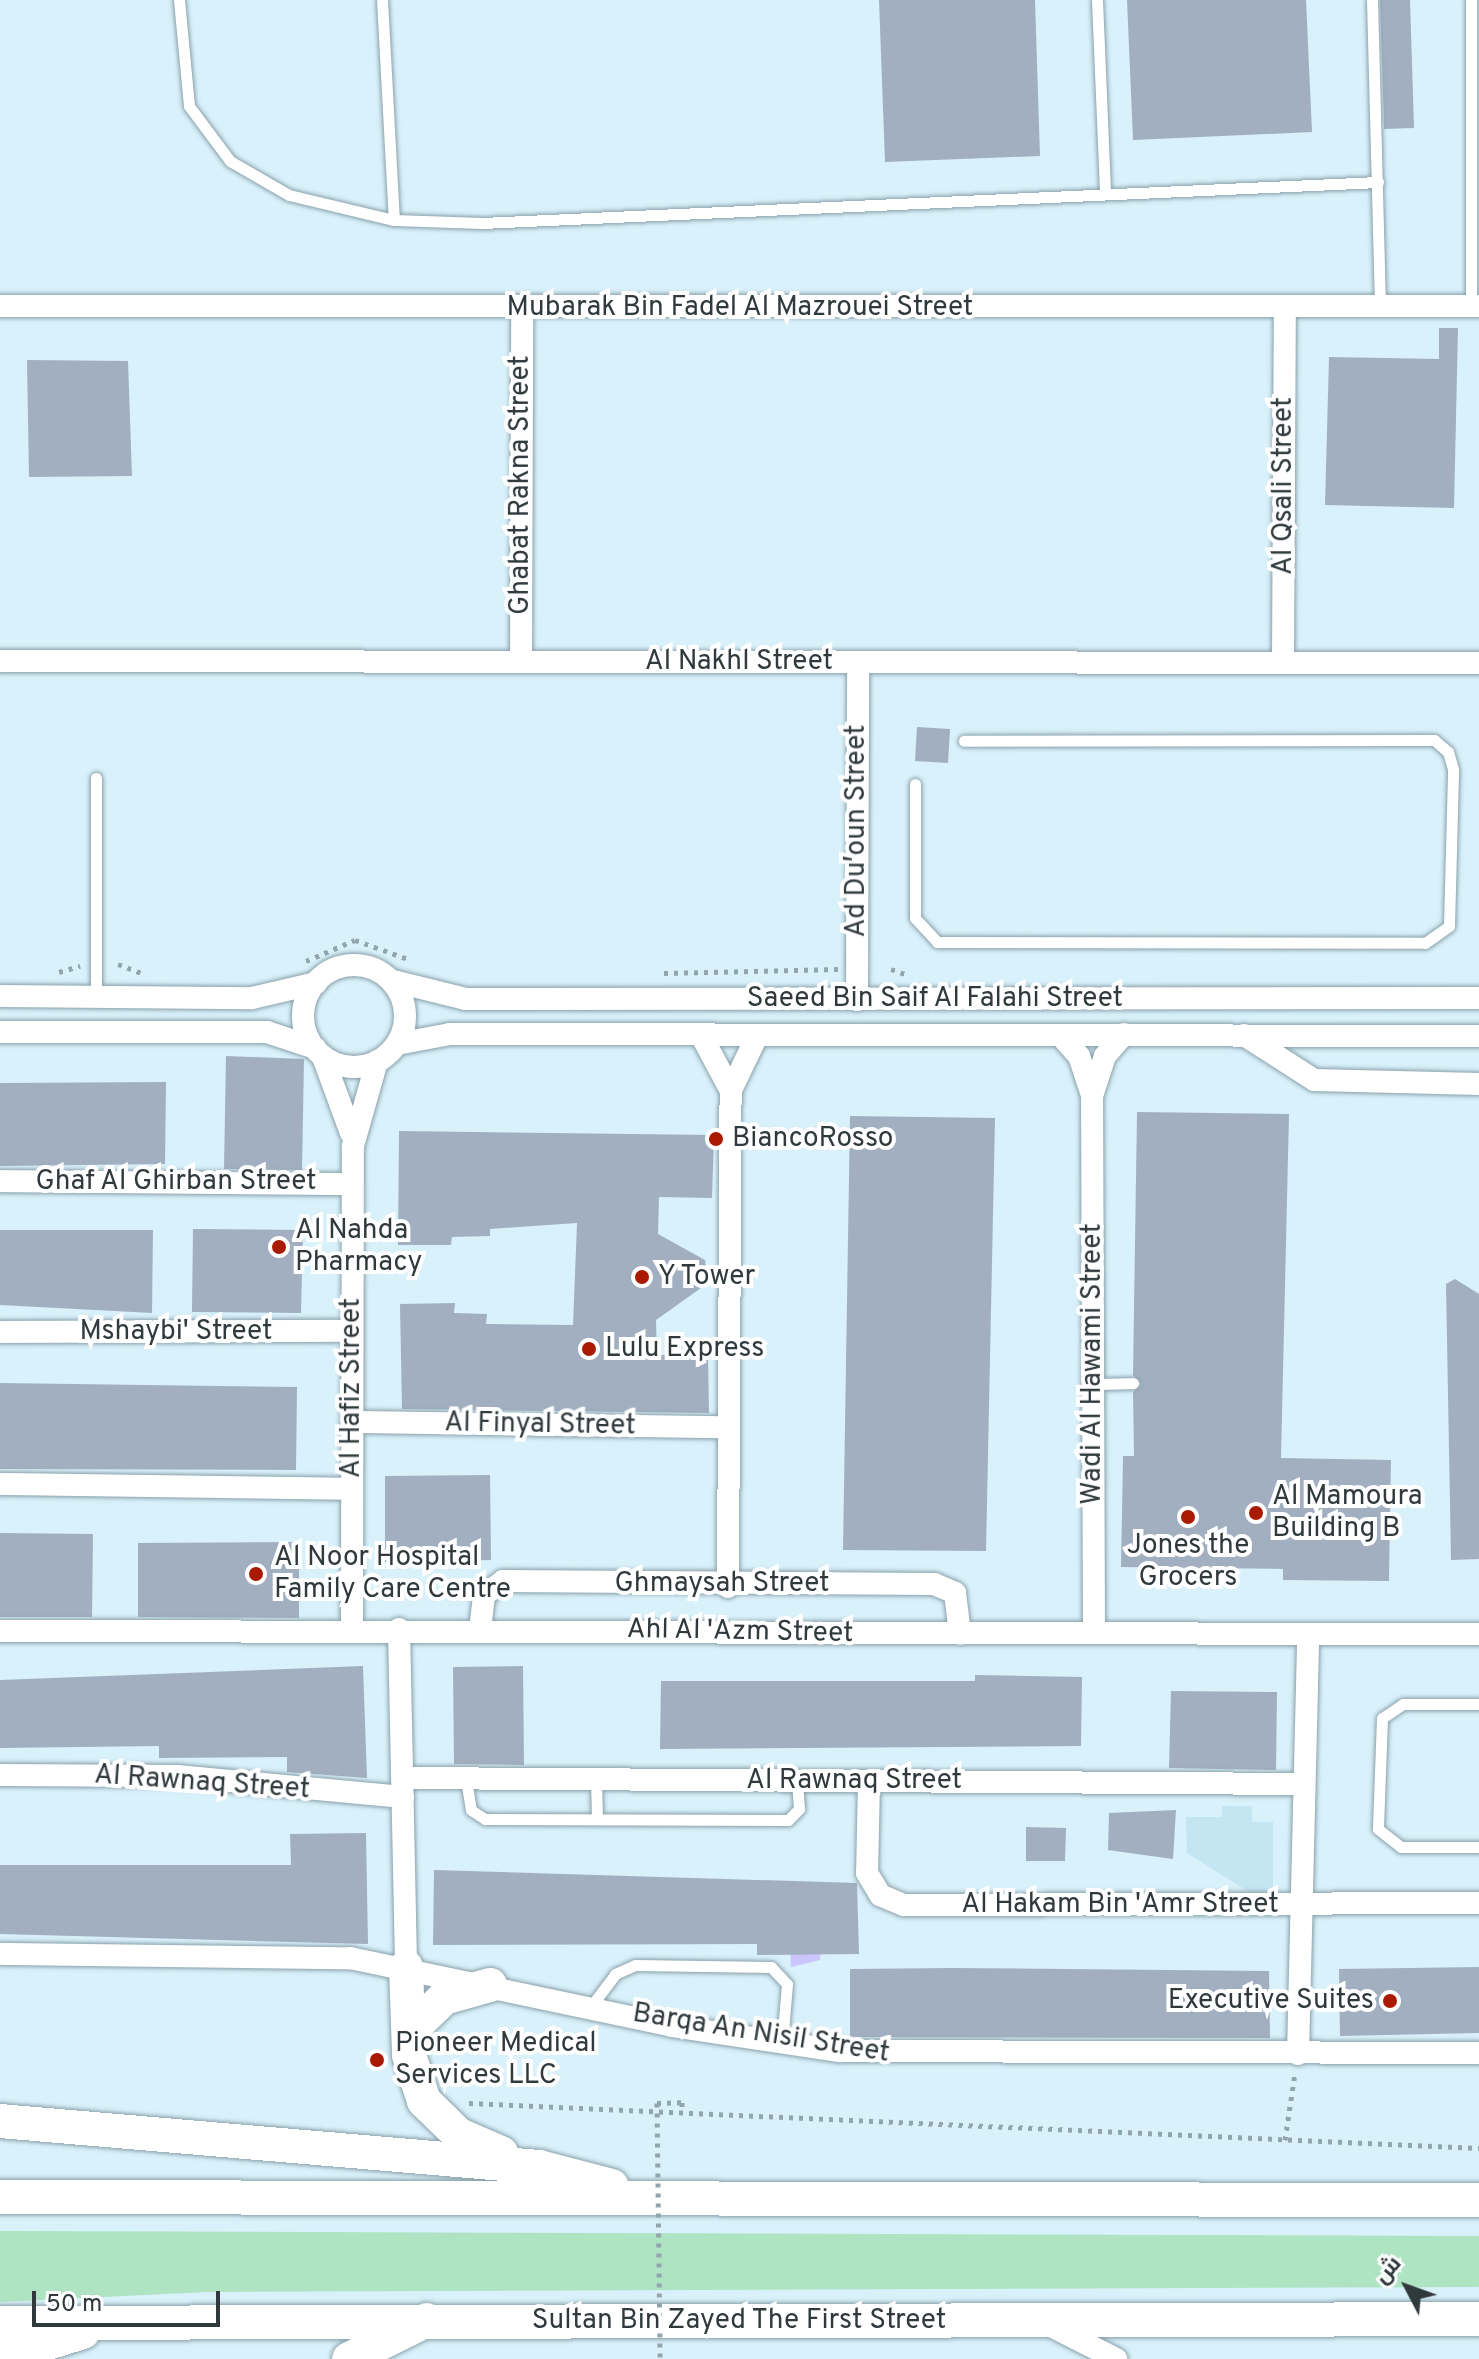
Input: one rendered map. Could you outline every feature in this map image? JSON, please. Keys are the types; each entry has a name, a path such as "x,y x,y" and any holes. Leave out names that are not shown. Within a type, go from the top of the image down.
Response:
{"main road":[{"path":"406,1967 414,2079 424,2101 459,2135 539,2167 659,2198"},
{"path":"410,2031 444,1998 490,1985"},
{"path":"0,2121 539,2167"},
{"path":"0,2197 1479,2200"},
{"path":"349,2359 430,2318"},
{"name":"Sultan Bin Zayed The First Street","path":"0,2323 430,2318 1045,2323 1479,2319"},
{"path":"0,2358 103,2323"}],"street":[{"name":"Mubarak Bin Fadel Al Mazrouei Street","path":"0,306 1285,310 1475,306"},
{"name":"Ghabat Rakna Street","path":"521,662 522,308"},
{"name":"Al Qsali Street","path":"1283,663 1285,310"},
{"name":"Al Nakhl Street","path":"0,661 1479,663"},
{"name":"Ad Duʹoun Street","path":"857,1000 858,662"},
{"path":"0,996 252,998 316,983 354,965 393,981 405,1012 397,1044 377,1061 355,1067 267,1032 0,1032"},
{"name":"Saeed Bin Saif Al Falahi Street","path":"393,981 457,999 1479,998"},
{"path":"316,983 303,1013 319,1052"},
{"name":"Saeed Bin Saif Al Falahi Street","path":"397,1044 450,1034 1479,1036"},
{"name":"Wadi Al Hawami Street","path":"1092,1096 1105,1056 1124,1034"},
{"path":"701,1035 731,1090"},
{"name":"Wadi Al Hawami Street","path":"1060,1035 1079,1056 1092,1096 1094,1631"},
{"path":"1244,1035 1314,1080 1479,1084"},
{"path":"728,1587 731,1090 757,1036"},
{"name":"Al Hafiz Street","path":"319,1052 353,1146"},
{"name":"Al Hafiz Street","path":"352,1630 353,1146 377,1061"},
{"name":"Ghaf Al Ghirban Street","path":"0,1181 352,1184"},
{"name":"Mshaybi' Street","path":"0,1332 352,1331"},
{"name":"Al Finyal Street","path":"352,1422 728,1427"},
{"path":"0,1484 352,1489"},
{"name":"Ghmaysah Street","path":"480,1629 484,1595 503,1581 728,1587 942,1585 959,1600 960,1634"},
{"path":"399,1629 406,1967"},
{"name":"Ahl Al 'Azm Street","path":"0,1631 480,1629 960,1634 1094,1631 1479,1634"},
{"path":"1298,2054 1308,1635"},
{"name":"Al Rawnaq Street","path":"0,1775 177,1776 403,1788 466,1779 1304,1784"},
{"name":"Al Hakam Bin 'Amr Street","path":"869,1781 867,1873 891,1901 1479,1903"},
{"name":"Barqa An Nisil Street","path":"0,1954 293,1953 406,1967 782,2043 896,2055 1479,2053"},
{"path":"1045,2323 1116,2359"}],"lane":[{"path":"179,0 189,106 222,153 289,195 394,220 482,223 1378,182"},
{"path":"382,0 394,220"},
{"path":"1097,0 1105,194"},
{"path":"1372,0 1380,308"},
{"path":"1471,0 1475,306"},
{"path":"915,784 915,918 937,942 1425,943 1449,926 1453,769 1448,752 1434,740 964,741"},
{"path":"96,778 96,997"},
{"path":"1093,1384 1133,1383"},
{"path":"1479,1704 1403,1704 1388,1712 1378,1734 1381,1836 1394,1846 1479,1847"},
{"path":"466,1779 469,1805 479,1818 597,1819 788,1820 801,1804 797,1781"},
{"path":"596,1779 597,1819"},
{"path":"592,2005 615,1974 635,1965 771,1967 787,1984 782,2043"}],"path":[{"path":"299,965 355,940 416,965"},
{"path":"118,964 149,975"},
{"path":"655,973 843,968"},
{"path":"1285,2140 1298,2054"},
{"path":"424,2101 1479,2148"},
{"path":"660,2359 657,2103 682,2102 682,2112"}],"shaded area":[{"path":"1222,1806 1252,1806 1252,1822 1273,1822 1273,1892 1249,1892 1187,1853 1186,1817 1222,1817"},
{"path":"790,1940 821,1940 820,1960 791,1967"}],"green space":[{"path":"0,2231 1479,2236 1479,2287 206,2292 0,2302"}],"building":[{"path":"879,0 1035,0 1040,156 885,162"},
{"path":"1127,0 1306,0 1312,132 1133,140"},
{"path":"1380,0 1410,0 1414,128 1384,129"},
{"path":"1439,328 1458,328 1454,508 1325,505 1329,357 1439,359"},
{"path":"27,360 128,361 132,476 29,477"},
{"path":"917,727 950,729 948,763 915,761"},
{"path":"226,1056 304,1059 302,1170 224,1169"},
{"path":"166,1082 165,1164 0,1166 0,1083"},
{"path":"1137,1112 1289,1114 1281,1458 1391,1460 1389,1581 1283,1580 1283,1569 1121,1567 1123,1456 1134,1456 1133,1392 1141,1384 1133,1375"},
{"path":"850,1116 995,1118 986,1551 843,1550"},
{"name":"Y Tower","path":"399,1131 714,1135 712,1198 659,1197 658,1234 705,1260 708,1283 656,1320 657,1355 708,1354 709,1413 402,1409 400,1304 455,1303 454,1313 487,1314 486,1324 573,1325 577,1223 490,1229 490,1236 452,1237 451,1245 398,1245"},
{"path":"193,1229 303,1230 301,1313 192,1312"},
{"path":"0,1230 153,1230 152,1313 0,1305"},
{"path":"1455,1279 1479,1294 1479,1559 1451,1560 1446,1284"},
{"path":"0,1383 297,1387 296,1470 0,1469"},
{"path":"490,1475 491,1560 385,1562 385,1476"},
{"path":"0,1533 93,1534 92,1617 0,1617"},
{"path":"299,1542 299,1618 138,1617 138,1543"},
{"path":"363,1666 367,1778 287,1772 287,1757 159,1758 159,1746 0,1748 0,1680"},
{"path":"523,1666 524,1765 454,1764 453,1667"},
{"path":"975,1675 1082,1677 1081,1746 660,1749 661,1681 975,1681"},
{"path":"1171,1691 1277,1692 1276,1770 1169,1768"},
{"path":"1176,1810 1173,1859 1108,1850 1109,1813"},
{"path":"1026,1827 1066,1828 1065,1861 1026,1861"},
{"path":"366,1833 368,1944 0,1934 0,1865 291,1865 290,1834"},
{"path":"434,1870 857,1883 859,1954 757,1955 757,1944 433,1945"},
{"name":"Executive Suites","path":"1479,1967 1479,2033 1340,2036 1339,1969"},
{"path":"850,1969 1269,1971 1270,2038 850,2037"}],"place":[{"name":"BiancoRosso","path":"716,1139"},
{"name":"Al Nahda Pharmacy","path":"279,1247"},
{"name":"Y Tower","path":"642,1277"},
{"name":"Lulu Express","path":"589,1349"},
{"name":"Al Mamoura Building B","path":"1256,1513"},
{"name":"Jones the Grocers","path":"1188,1517"},
{"name":"Al Noor Hospital Family Care Centre","path":"256,1574"},
{"name":"Executive Suites","path":"1390,2001"},
{"name":"Pioneer Medical Services LLC","path":"377,2060"}]}
